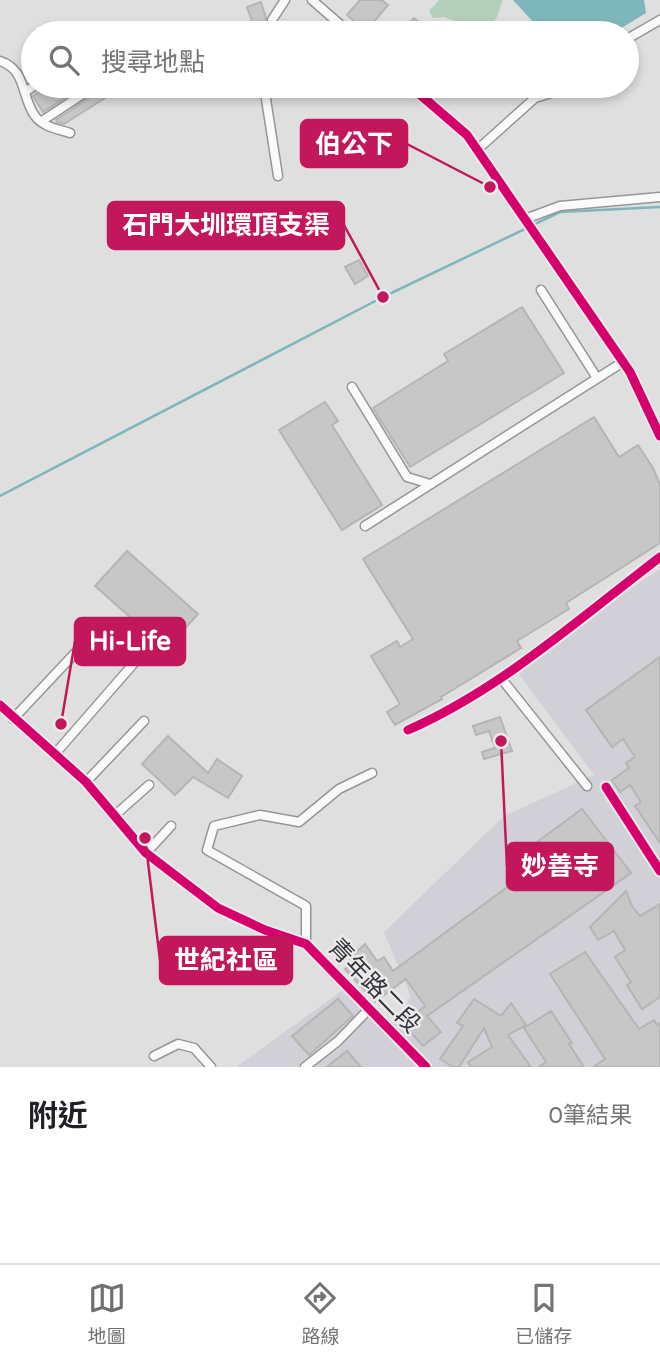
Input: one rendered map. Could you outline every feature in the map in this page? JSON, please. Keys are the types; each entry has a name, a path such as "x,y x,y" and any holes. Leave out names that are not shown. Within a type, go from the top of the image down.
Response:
{"street":[{"path":"272,21 285,0"},
{"path":"312,0 336,21"},
{"path":"639,31 660,20"},
{"path":"0,61 11,65 21,84"},
{"path":"28,98 35,116 47,125 70,133"},
{"path":"42,121 77,98"},
{"path":"266,98 278,176"},
{"path":"424,98 467,135 623,362 660,436"},
{"path":"477,150 535,98"},
{"path":"525,219 561,206 660,197"},
{"path":"541,289 597,378"},
{"path":"365,526 623,362"},
{"path":"352,387 407,477 430,484"},
{"path":"408,730 435,718 501,678 660,557"},
{"path":"13,719 76,652"},
{"path":"54,755 135,662"},
{"path":"501,678 587,786"},
{"name":"青年路二段","path":"0,705 86,782 146,853 218,908 265,930 306,944 426,1067"},
{"path":"86,782 144,721"},
{"path":"306,944 306,906 207,850 214,826 260,815 299,822 339,789 372,773"},
{"path":"114,816 149,785"},
{"path":"606,787 660,871"},
{"path":"146,853 171,826"},
{"path":"305,1067 338,1041 369,1009"},
{"path":"154,1056 178,1044 194,1048 211,1067"}],"shaded area":[{"path":"660,569 660,1067 236,1067 343,990 387,1034 411,997 384,932 504,816 594,775 513,666"}],"green space":[{"path":"439,0 503,0 494,21 433,18 429,11"}],"water":[{"path":"513,0 644,0 646,13 633,21 532,21"}],"building":[{"path":"360,0 382,0 388,5 374,21 354,21 347,15"},
{"path":"261,2 266,21 252,21 247,7"},
{"path":"34,98 65,98 43,112"},
{"path":"89,98 105,98 64,124 56,120"},
{"path":"359,260 368,276 355,284 345,267"},
{"path":"522,307 564,373 410,467 373,408 448,361 444,354"},
{"path":"325,402 338,421 332,425 382,505 342,530 279,430"},
{"path":"594,417 619,457 638,445 653,468 660,485 660,543 566,603 569,609 517,641 521,648 441,697 442,699 395,725 387,712 400,704 371,656 397,641 400,647 413,639 363,559"},
{"path":"127,551 198,614 166,649 95,586"},
{"path":"660,657 660,843 635,806 641,802 630,785 620,792 612,780 629,768 626,763 635,757 623,739 612,747 586,710"},
{"path":"500,717 512,751 484,759 482,752 495,748 489,731 476,735 473,726"},
{"path":"168,736 208,773 217,759 242,776 228,798 193,777 175,795 142,764"},
{"path":"582,809 631,873 427,1016 441,1032 423,1046 403,1024 425,1006 406,979 375,1002 345,969 352,963 350,958 365,944 377,961 384,957 393,971 525,874 518,856"},
{"path":"626,891 640,916 660,904 660,997 642,1009 627,985 631,982 615,957 625,950 614,931 598,940 590,927"},
{"path":"585,952 639,1029 654,1020 657,1025 660,1023 660,1067 593,1067 605,1059 550,974"},
{"path":"338,999 353,1016 309,1055 292,1036"},
{"path":"474,999 501,1016 511,1003 526,1025 508,1035 531,1067 471,1067 468,1062 492,1047 484,1028 459,1067 453,1067 440,1059 463,1026 457,1023"},
{"path":"551,1011 584,1067 539,1067 546,1062 524,1028"},
{"path":"347,1051 361,1067 327,1067"}],"waterway":[{"path":"533,225 560,212 660,207"},
{"path":"0,496 383,297 527,228"}],"cycle path":[{"path":"424,98 467,135 630,372 660,436"},
{"path":"408,730 507,674 660,557"},
{"path":"0,705 86,782 146,853 218,908 265,930 306,944 426,1067"},
{"path":"606,787 660,871"}],"place":[{"name":"伯公下","path":"490,187"},
{"name":"石門大圳環頂支渠","path":"383,297"},
{"name":"Hi-Life","path":"61,724"},
{"name":"妙善寺","path":"501,741"},
{"name":"世紀社區","path":"145,838"}]}
